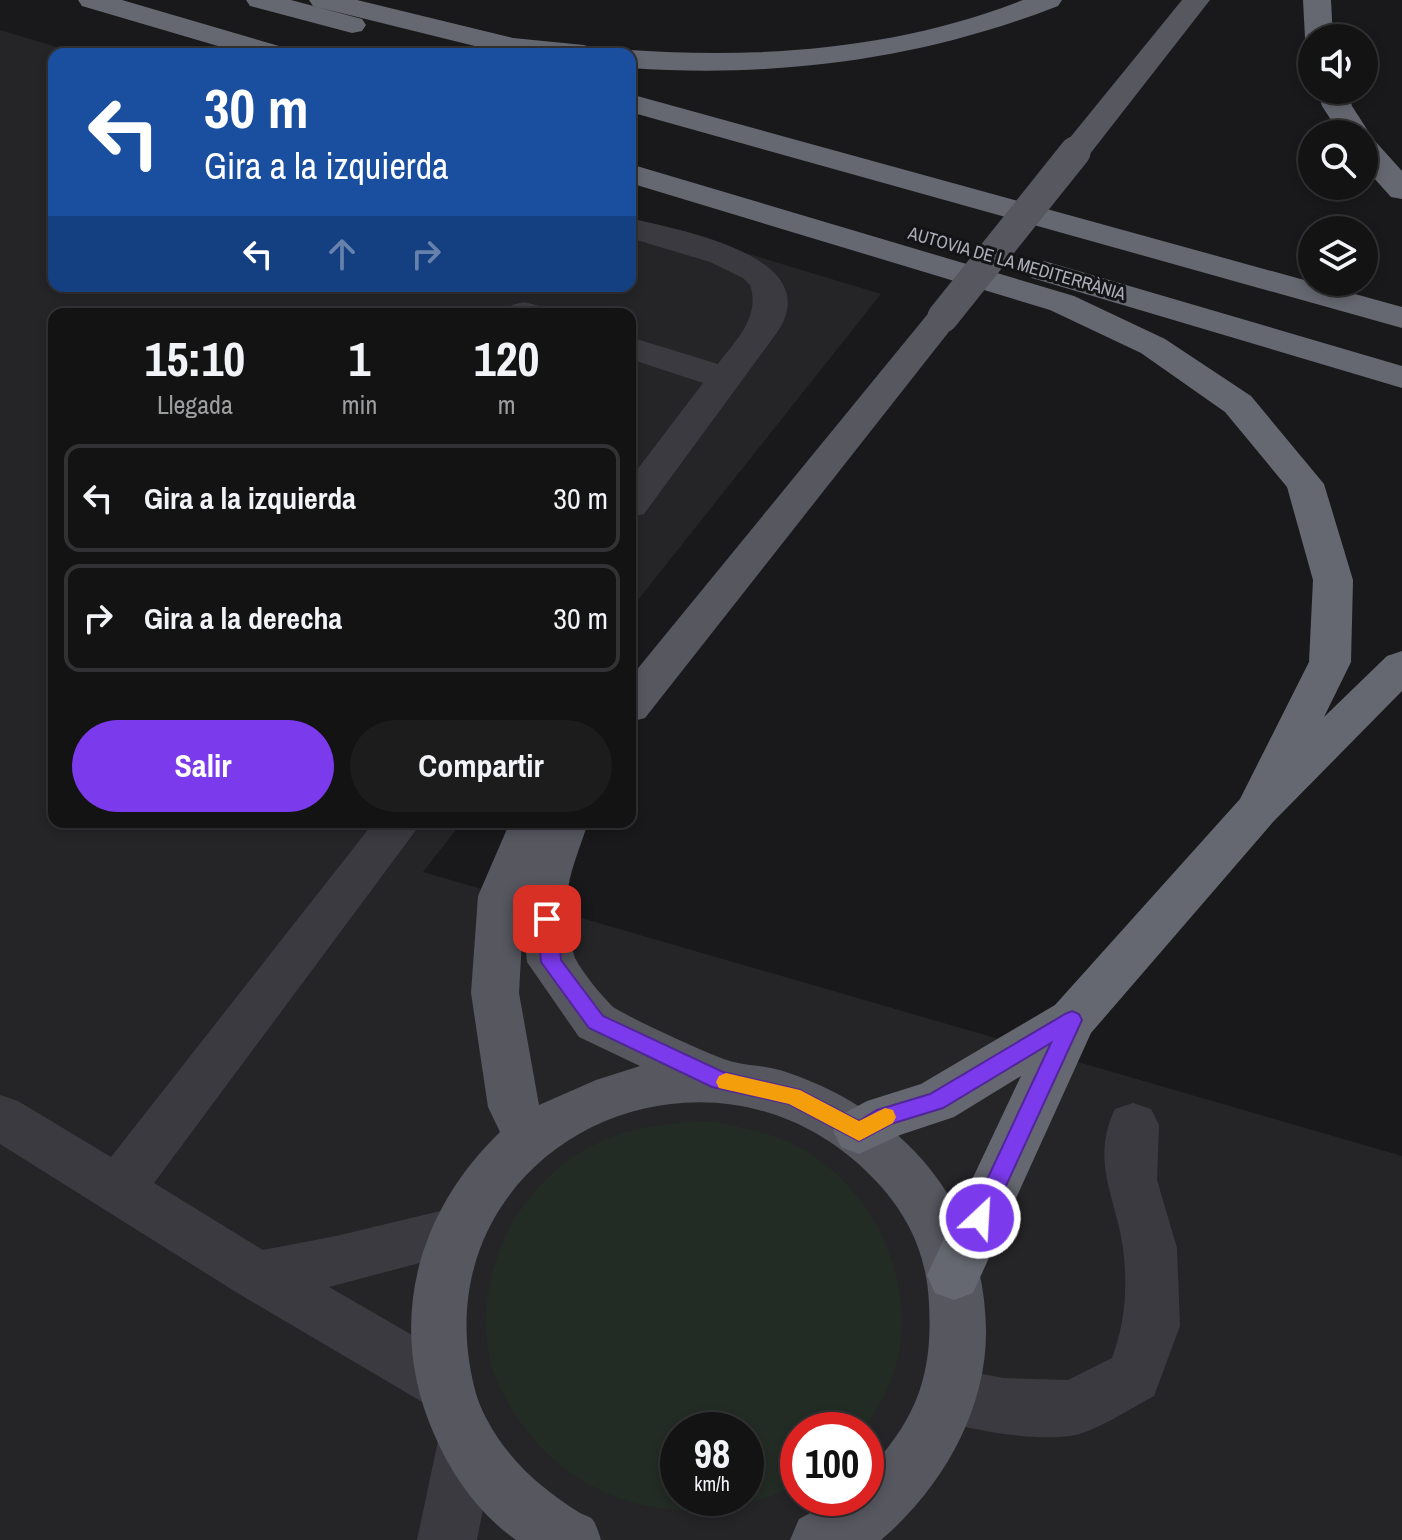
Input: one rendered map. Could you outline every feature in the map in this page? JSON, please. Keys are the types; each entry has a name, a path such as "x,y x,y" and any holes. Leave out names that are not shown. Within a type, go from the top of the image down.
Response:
{"highway":[{"path":"92,0 256,48"},
{"path":"260,0 432,48"},
{"path":"323,0 523,48"},
{"path":"636,59 777,60 896,46 1012,16 1048,0"},
{"path":"1317,0 1318,24"},
{"path":"636,105 1402,318"},
{"name":"AUTOVIA DE LA MEDITERRÀNIA","path":"636,156 1058,275 1402,377"},
{"path":"1378,163 1402,190"},
{"path":"636,175 1062,303 1153,346 1238,404 1305,484 1333,580 1330,662 1257,810"},
{"path":"954,1275 1072,1020 1257,810 1402,666"},
{"path":"859,1131 885,1117 936,1101 1072,1020"}],"main road":[{"path":"636,702 1196,0"},
{"path":"529,1138 514,1107 495,993 501,896 530,828"},
{"path":"563,828 544,897 551,962 596,1022 720,1080 793,1096 859,1131 901,1171 934,1219 954,1275 959,1336 949,1396 915,1463 860,1519 820,1540"},
{"path":"571,1540 561,1536 506,1494 467,1441 444,1384 437,1306 457,1231 487,1181 529,1138 587,1103 652,1084 720,1080"}],"street":[{"path":"636,230 710,251 739,263 764,279 772,304 764,327 636,497"},
{"path":"636,349 724,378"},
{"path":"118,1189 394,828"},
{"path":"0,1117 258,1276 444,1384"},
{"path":"949,1396 1004,1406 1071,1408 1134,1377 1152,1326 1150,1248 1131,1180 1133,1125"},
{"path":"258,1276 336,1261 457,1231"},
{"path":"447,1540 467,1441"}],"shaded area":[{"path":"0,30 60,48 48,48 48,292 636,292 636,220 881,294 636,602 636,308 48,308 48,828 457,828 423,872 1402,1156 1402,1540 0,1540"},
{"path":"707,1121 746,1128 771,1135 806,1151 833,1171 856,1195 875,1222 889,1252 898,1284 902,1317 900,1349 891,1381 875,1412 780,1412 780,1492 764,1499 764,1412 660,1412 660,1508 652,1507 617,1497 584,1481 554,1459 515,1414 495,1376 489,1356 486,1323 488,1290 510,1227 528,1199 577,1154 619,1135 669,1124"}],"slow traffic":[{"path":"726,1082 793,1096 859,1131 885,1117"}],"route":[{"path":"547,919 551,962 596,1022 720,1080 793,1096 859,1131 885,1117 936,1101 1072,1020 980,1218"}]}
